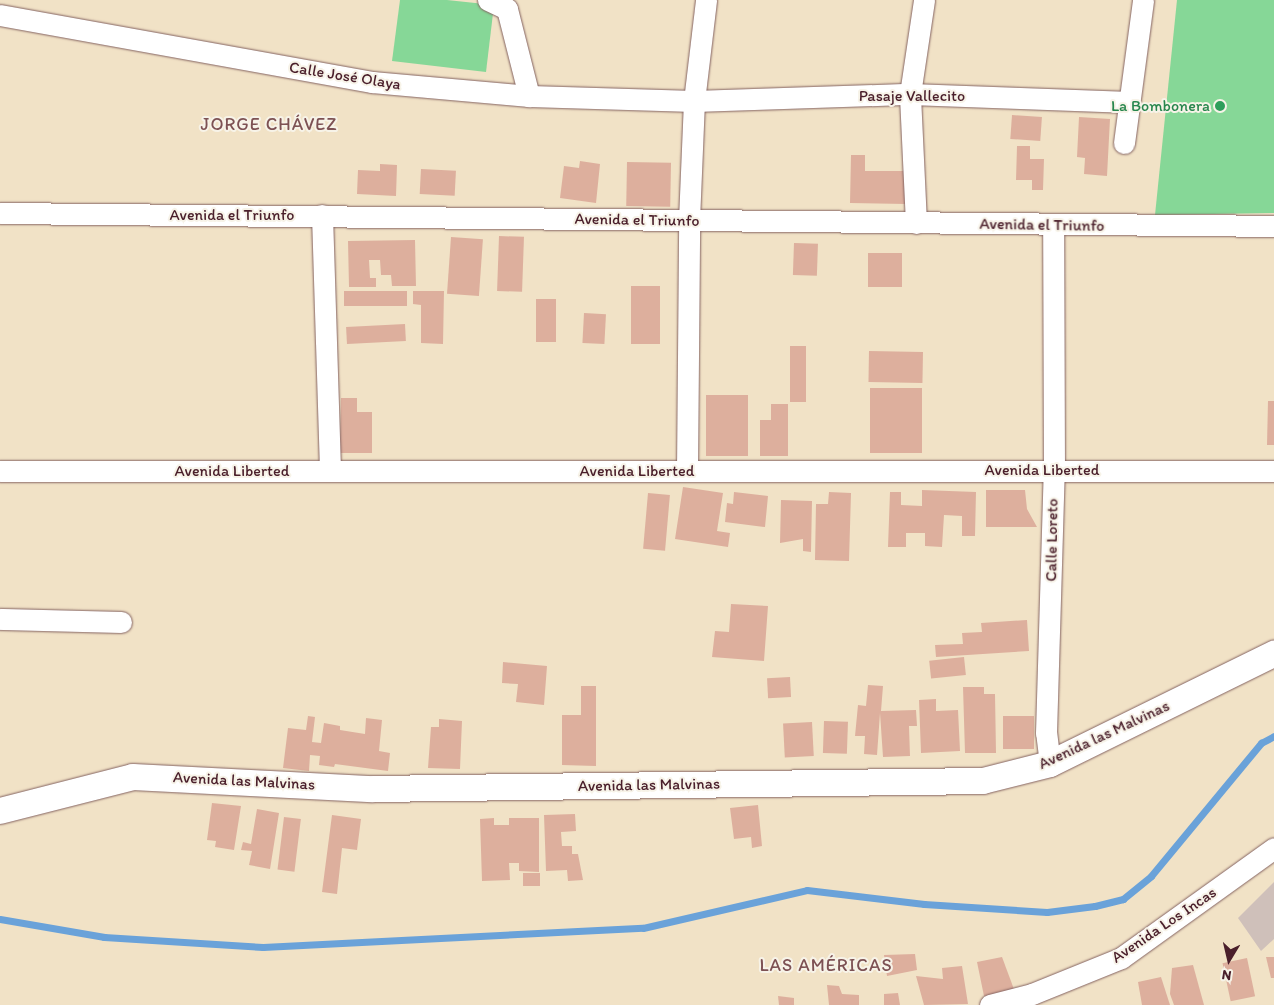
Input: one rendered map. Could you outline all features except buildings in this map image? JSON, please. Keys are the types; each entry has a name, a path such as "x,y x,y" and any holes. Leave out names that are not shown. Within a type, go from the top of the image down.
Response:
{"street":[{"path":"488,0 507,9 529,96"},
{"path":"687,471 689,220 694,101 706,0"},
{"path":"916,223 910,94 924,0"},
{"path":"1124,142 1143,0"},
{"name":"Calle José Olaya","path":"0,16 372,82 529,96 694,101"},
{"name":"Pasaje Vallecito","path":"694,101 910,94 1130,102"},
{"name":"Avenida el Triunfo","path":"0,213 1274,226"},
{"path":"322,215 330,471"},
{"name":"Calle Loreto","path":"1050,764 1046,733 1054,470 1053,225"},
{"name":"Avenida Liberted","path":"0,470 1274,471"},
{"path":"0,619 121,622"},
{"name":"Avenida las Malvinas","path":"0,811 133,777 373,789 984,781 1050,764 1274,654"},
{"name":"Avenida Los Incas","path":"990,1005 1032,994 1121,958 1274,848"}],"shaded area":[{"path":"1274,882 1274,939 1261,951 1238,918"}],"green space":[{"path":"400,0 447,0 494,5 486,72 392,61"},
{"name":"La Bombonera","path":"1177,0 1274,0 1274,213 1155,215"}],"waterway":[{"path":"0,919 104,937 263,947 643,928 807,890 924,904 1047,912 1095,906 1123,899 1151,876 1261,743 1274,736"}],"place":[{"name":"La Bombonera","path":"1220,106"}],"district":[{"name":"JORGE CHÁVEZ","path":"269,124"},
{"name":"LAS AMÉRICAS","path":"826,965"}]}
